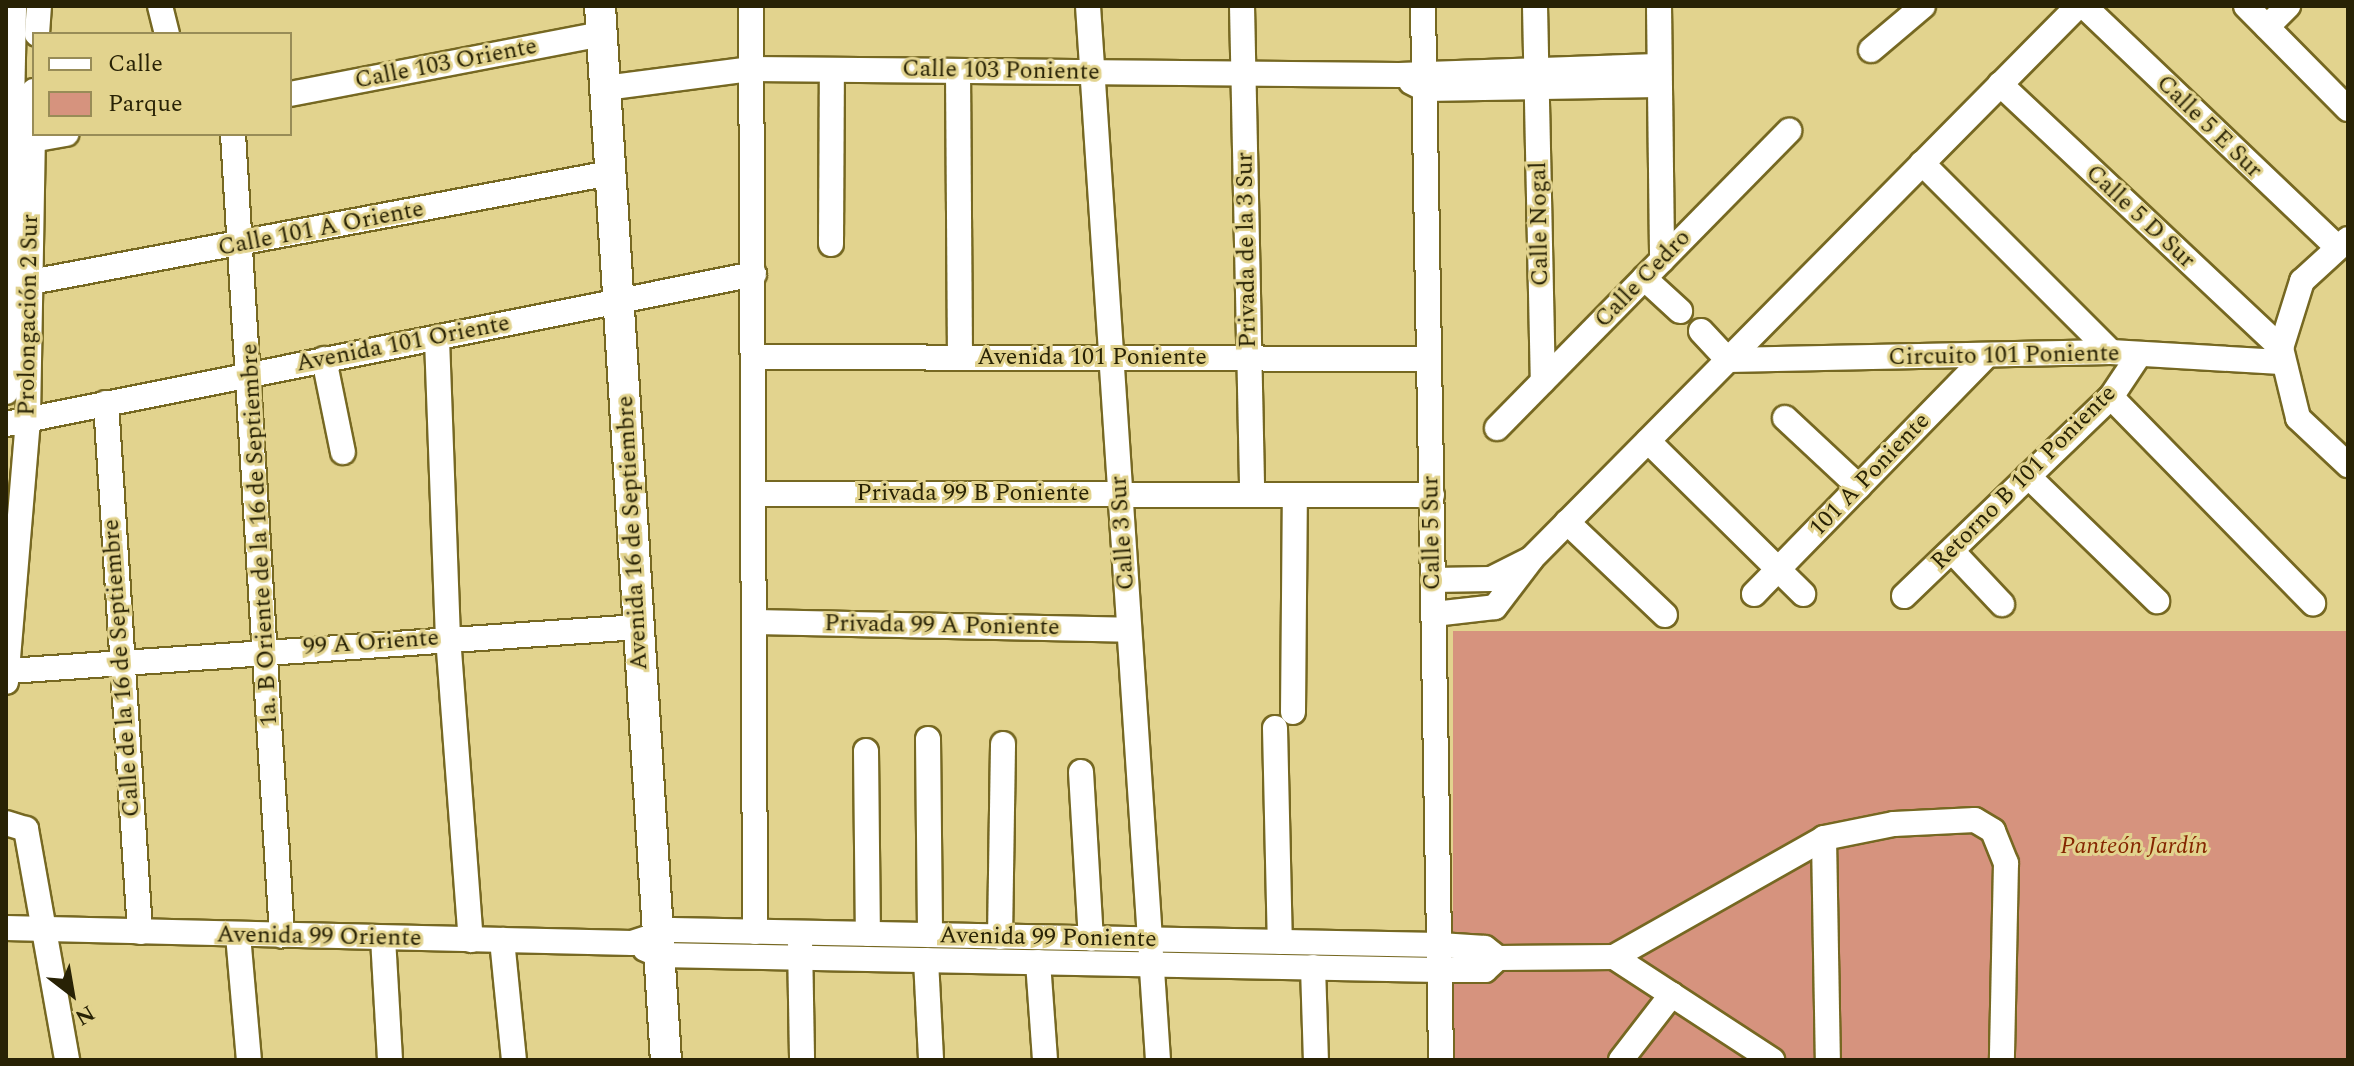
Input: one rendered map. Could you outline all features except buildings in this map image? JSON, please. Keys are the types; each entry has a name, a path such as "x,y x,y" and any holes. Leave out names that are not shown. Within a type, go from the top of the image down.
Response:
{"main road":[{"name":"Avenida 16 de Septiembre","path":"601,20 639,627 650,944 666,1060"}],"street":[{"name":"Prolongación 2 Sur","path":"6,392 14,6"},
{"path":"37,32 39,6"},
{"path":"160,6 166,32"},
{"path":"751,6 755,932"},
{"name":"Calle 3 Sur","path":"1088,6 1158,1060"},
{"name":"Privada de la 3 Sur","path":"1242,6 1252,494"},
{"name":"Calle 5 Sur","path":"1423,6 1441,1060"},
{"name":"Calle Nogal","path":"1535,6 1543,381"},
{"path":"1659,6 1662,260"},
{"path":"1871,50 1923,6"},
{"path":"1434,614 1495,607 1531,559 2078,6"},
{"name":"Calle 5 E Sur","path":"2084,6 2342,243"},
{"path":"2246,6 2345,101"},
{"path":"2267,27 2288,6"},
{"name":"Calle 103 Oriente","path":"292,94 601,20"},
{"name":"Calle 103 Poniente","path":"605,88 752,69 1399,75 1425,79"},
{"path":"831,244 832,70"},
{"path":"958,71 960,358"},
{"path":"1425,79 1659,76"},
{"name":"Calle 5 D Sur","path":"2000,84 2281,355"},
{"name":"Prolongación 2 Sur","path":"7,676 17,421 31,282 32,124"},
{"name":"Calle Cedro","path":"1497,428 1789,131"},
{"path":"31,140 54,136"},
{"name":"1a. B Oriente de la 16 de Septiembre","path":"233,136 251,373 282,936"},
{"path":"1922,163 2111,352"},
{"name":"Calle 101 A Oriente","path":"31,282 242,245 610,173"},
{"path":"2342,243 2302,281 2281,355 2298,418 2345,466"},
{"name":"Avenida 101 Oriente","path":"17,421 754,274"},
{"path":"1644,278 1680,311"},
{"path":"1701,331 1728,360"},
{"path":"437,339 448,637 471,940"},
{"name":"Circuito 101 Poniente","path":"1728,360 2111,352 2139,355 2281,355"},
{"name":"Retorno B 101 Poniente","path":"1904,596 2111,397 2139,355"},
{"name":"101 A Poniente","path":"1754,594 1986,356"},
{"name":"Avenida 101 Poniente","path":"754,357 1429,359"},
{"path":"324,359 343,452"},
{"path":"2111,397 2313,603"},
{"name":"Calle de la 16 de Septiembre","path":"106,403 120,661 140,932"},
{"path":"1785,418 1859,487"},
{"path":"1648,441 1803,594"},
{"path":"2028,476 2157,601"},
{"name":"Privada 99 B Poniente","path":"755,494 1432,495"},
{"path":"1280,942 1284,720 1295,495"},
{"path":"1567,522 1665,615"},
{"path":"1952,551 2002,604"},
{"path":"1433,580 1491,579 1531,559"},
{"name":"Privada 99 A Poniente","path":"755,622 1129,630"},
{"name":"99 A Oriente","path":"7,676 120,661 448,637 639,627"},
{"path":"928,739 930,935"},
{"path":"1000,937 1003,744"},
{"path":"866,751 868,934"},
{"path":"1081,772 1091,939"},
{"path":"1440,958 1485,970 1498,958 1614,957 1788,852 1824,838 1894,824 1975,820 1993,831 2006,863 2002,1060"},
{"path":"6,823 26,829 67,1060"},
{"path":"1824,838 1828,1060"},
{"name":"Avenida 99 Oriente","path":"6,928 650,944"},
{"name":"Avenida 99 Poniente","path":"650,944 755,932 930,935 1091,939 1151,952 1313,967 1440,958"},
{"path":"799,933 802,1060"},
{"path":"238,935 249,1060"},
{"path":"383,938 390,1060"},
{"path":"502,940 514,1060"},
{"name":"Avenida 99 Poniente","path":"650,944 800,958 1038,962 1280,942 1440,958"},
{"path":"1614,957 1672,994 1749,1052 1772,1060"},
{"path":"926,960 931,1060"},
{"path":"1038,962 1045,1060"},
{"path":"1313,967 1316,1060"},
{"path":"1621,1060 1672,994"}],"green space":[{"name":"Panteón Jardín","path":"1453,631 2348,631 2348,1060 1453,1060"}]}
